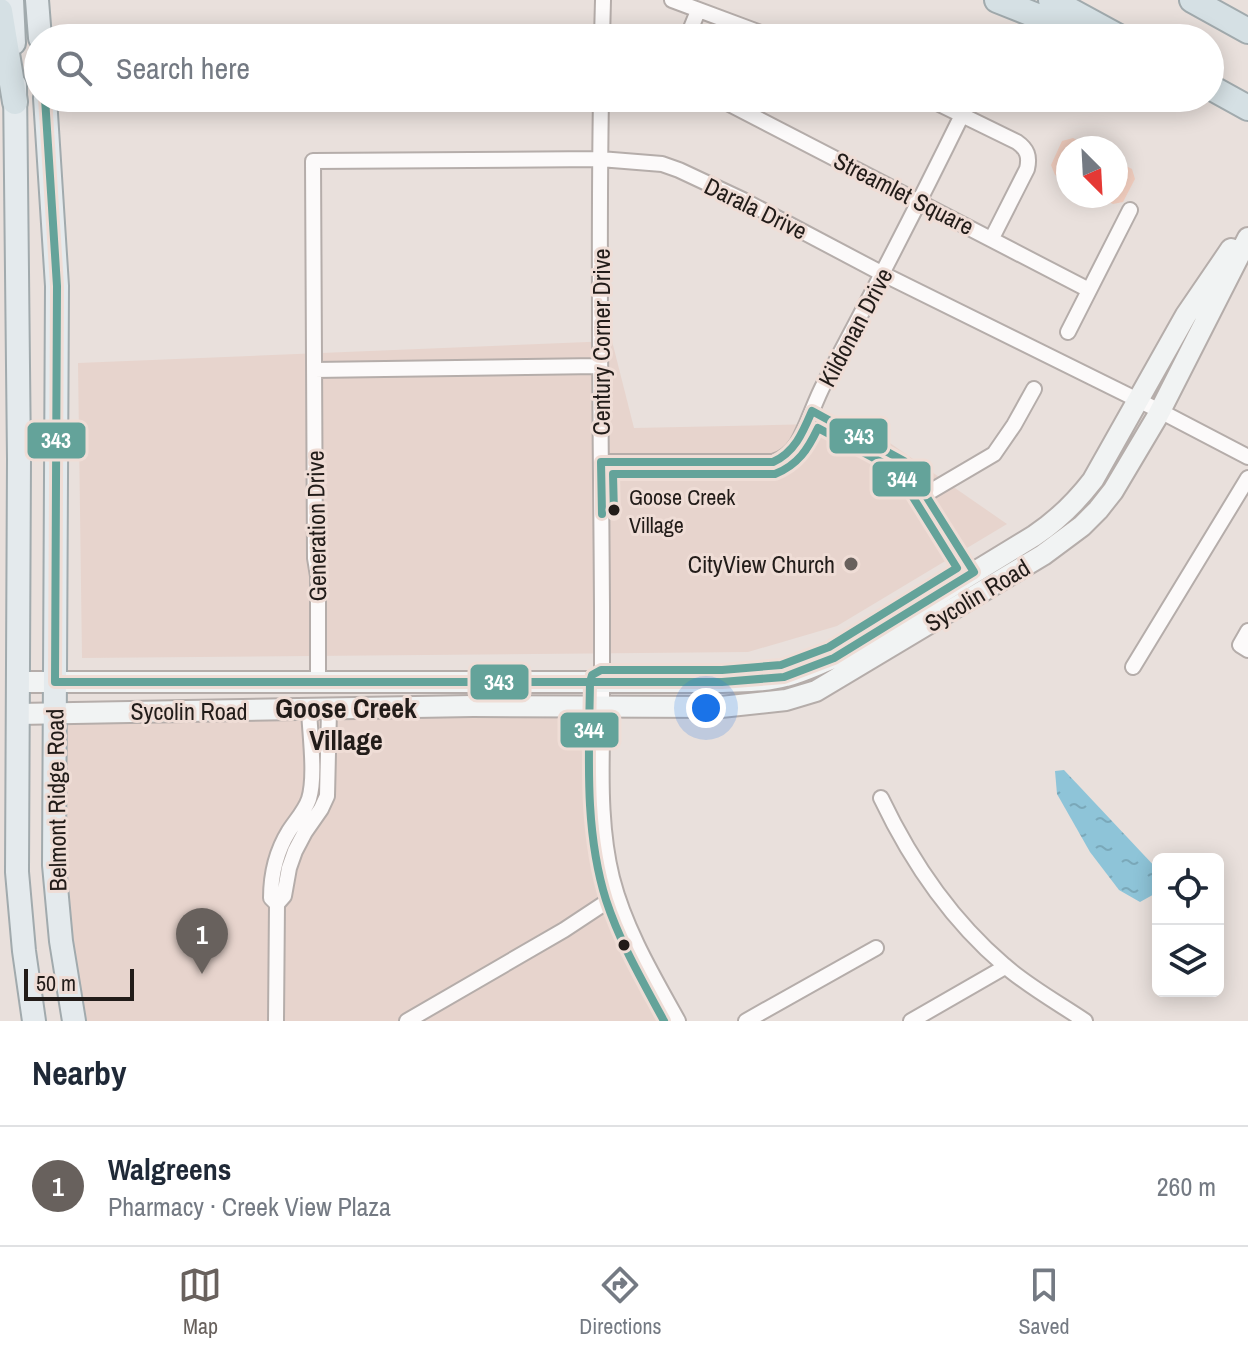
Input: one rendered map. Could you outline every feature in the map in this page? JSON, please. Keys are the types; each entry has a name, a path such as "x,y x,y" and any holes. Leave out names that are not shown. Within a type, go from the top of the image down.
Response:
{"highway":[{"path":"997,0 1057,24"},
{"path":"1051,0 1095,24"},
{"path":"1192,0 1248,31"},
{"path":"0,11 15,102"},
{"path":"1224,95 1248,108"}],"main road":[{"name":"Belmont Ridge Road","path":"12,0 19,459 9,714 17,872 34,1021"},
{"path":"37,0 39,24"},
{"name":"Belmont Ridge Road","path":"46,112 57,286 54,865 61,941 74,1021"},
{"name":"Sycolin Road","path":"10,682 602,682 784,677 834,658 1056,521 1076,502 1093,480 1186,315 1248,225"},
{"name":"Sycolin Road","path":"9,714 473,706 721,707 786,700 816,691 1043,555 1082,526 1113,491 1160,411 1248,238"}],"street":[{"path":"602,24 603,0"},
{"path":"672,0 735,24"},
{"path":"693,24 698,11"},
{"name":"Century Corner Drive","path":"601,112 601,783 605,839 612,878 629,927 678,1021"},
{"name":"Streamlet Square","path":"745,112 1089,290"},
{"path":"956,112 1017,142 1028,153 1027,169 992,238"},
{"name":"Kildonan Drive","path":"601,462 773,462 782,459 797,444 962,115"},
{"name":"Darala Drive","path":"313,161 600,159 662,164 757,207 883,274 1248,457"},
{"name":"Generation Drive","path":"313,161 318,682"},
{"path":"1068,332 1130,210"},
{"path":"314,370 599,366"},
{"path":"926,494 994,454 1034,389"},
{"path":"1133,667 1248,478"},
{"path":"1244,648 1248,631"},
{"path":"276,1021 277,904 271,898 272,872 282,846 304,811 311,790 319,710"},
{"path":"881,798 918,867 961,923 1005,967 1085,1021"},
{"path":"407,1021 564,930 617,895"},
{"path":"746,1021 876,948"},
{"path":"911,1021 1005,967"}],"shaded area":[{"path":"1056,154 1056,175 1051,165"},
{"path":"1128,167 1132,169 1135,179 1128,192"},
{"path":"612,341 634,428 861,423 1007,524 837,626 748,652 82,658 78,363"},
{"path":"602,706 612,878 678,1021 74,1021 56,713"}],"water":[{"path":"1064,770 1152,864 1152,895 1140,902 1119,890 1090,852 1057,794 1055,771"}],"transit line":[{"name":"343","path":"46,112 57,286 55,682 722,682 784,677 834,658 974,572 904,461 812,411 793,447 773,462 601,462 602,514"},
{"name":"344","path":"614,514 613,474 775,474 801,456 818,428 896,470 957,568 829,647 781,665 722,670 601,670 592,675 589,792 599,873 618,932 664,1021"}],"place":[{"name":"Goose Creek Village","path":"614,510"},
{"name":"CityView Church","path":"851,564"},
{"name":"Walgreens","path":"202,974"}],"district":[{"name":"Goose Creek Village","path":"346,724"}]}
